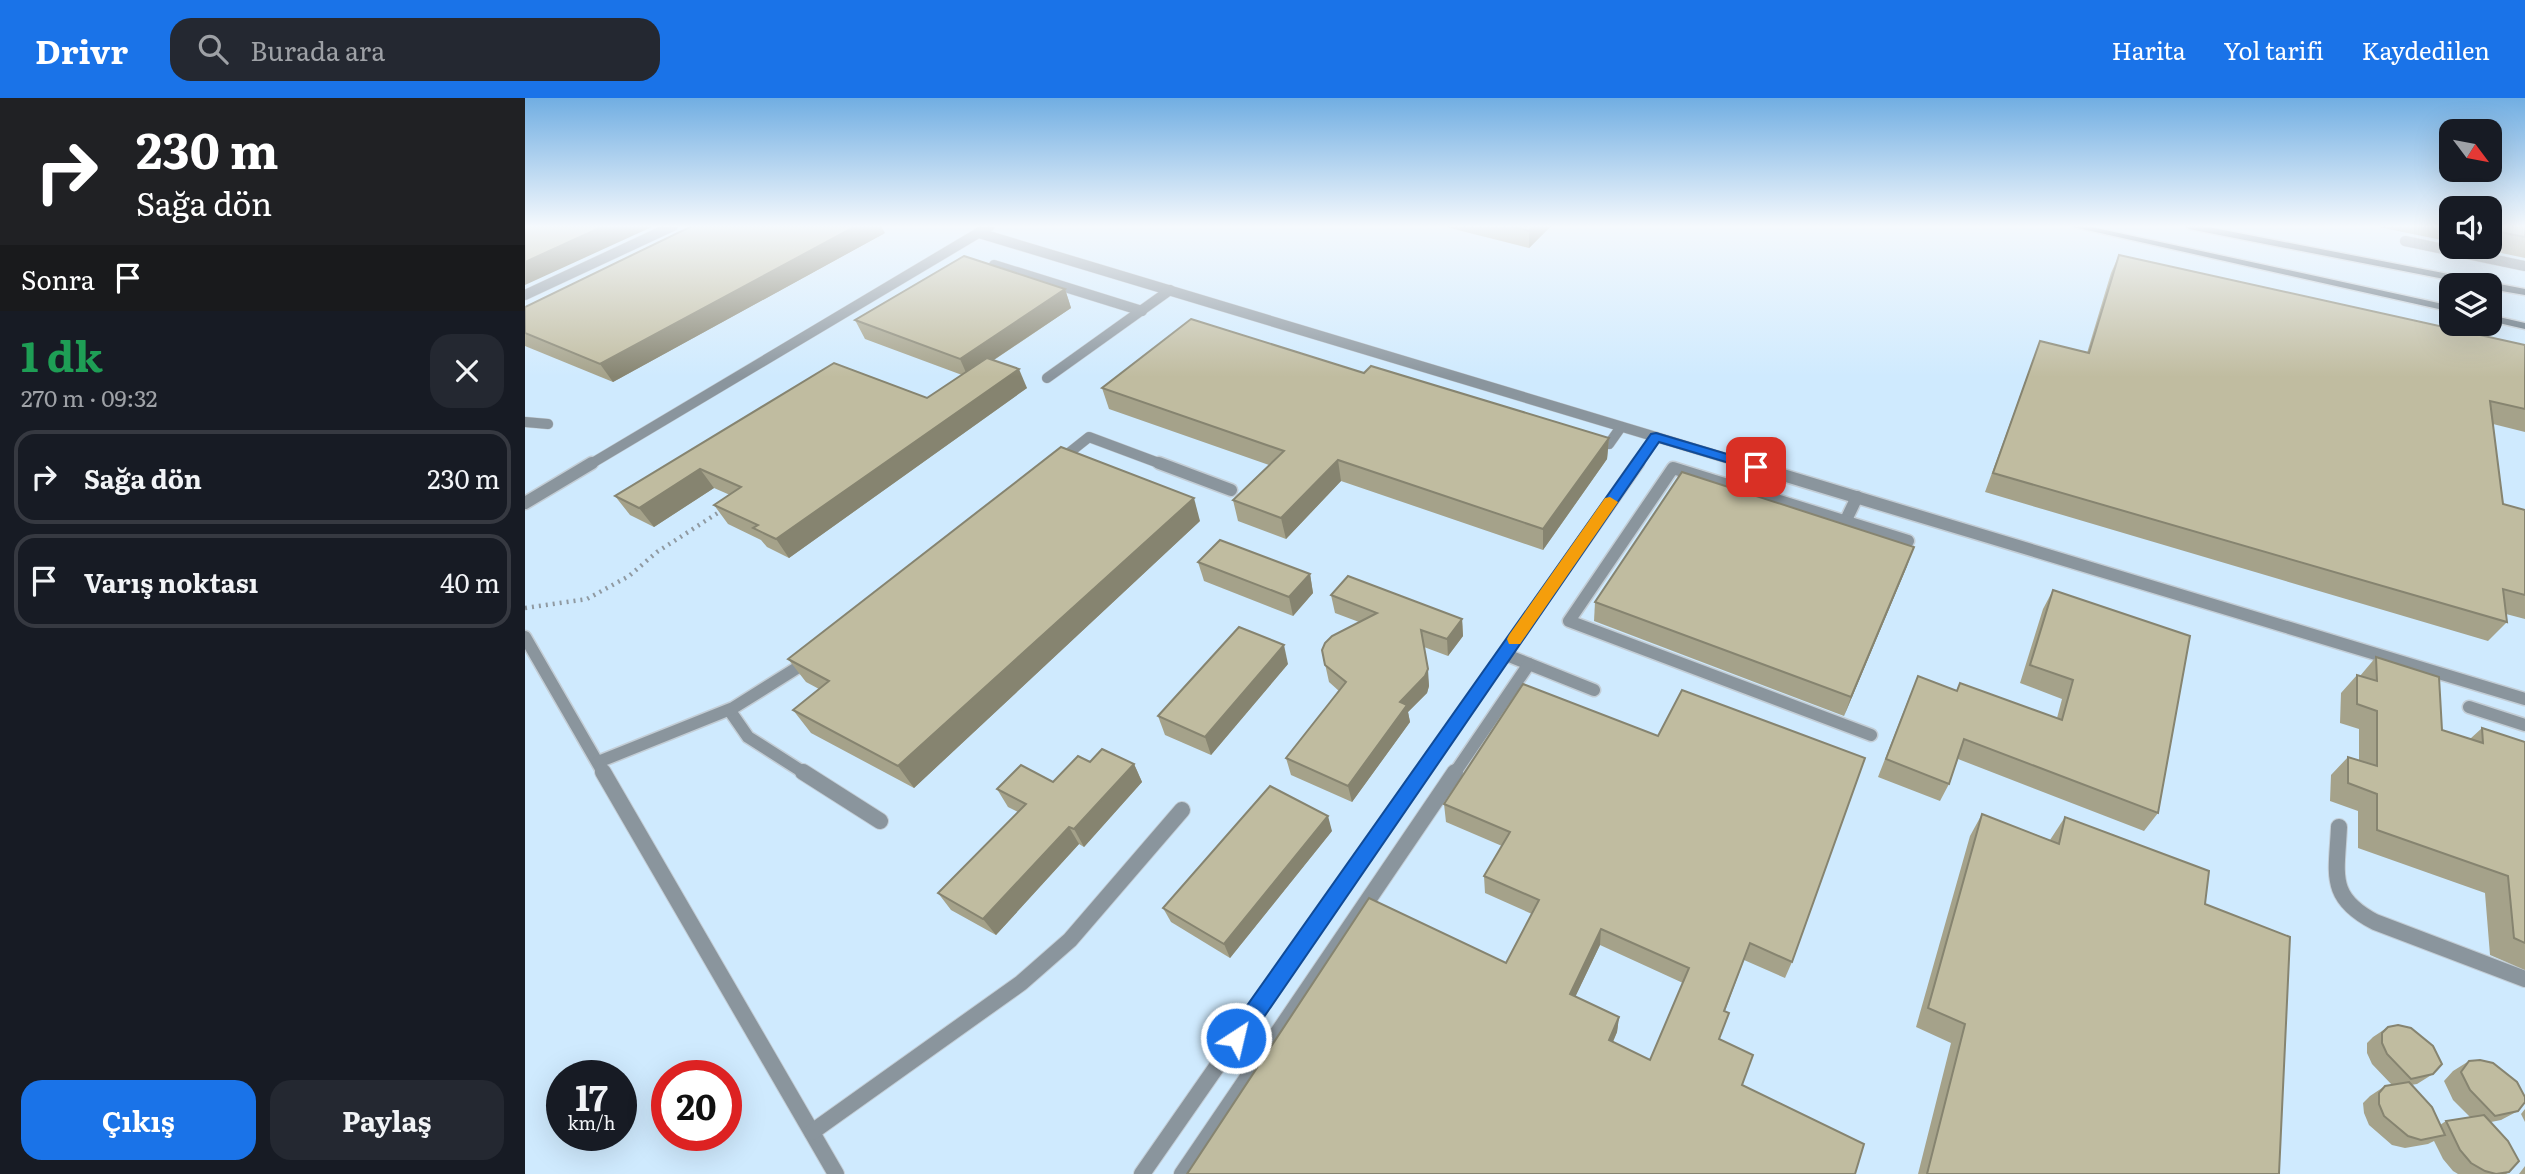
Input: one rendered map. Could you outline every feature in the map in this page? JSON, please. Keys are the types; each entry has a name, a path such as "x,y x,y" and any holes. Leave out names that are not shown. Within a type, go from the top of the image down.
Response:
{"street":[{"path":"2303,276 2439,306"},
{"path":"2502,287 2525,292"},
{"path":"2502,321 2525,326"}],"lane":[{"path":"525,295 565,276"},
{"path":"525,503 906,276"},
{"path":"1030,276 1142,311"},
{"path":"1124,276 2525,699"},
{"path":"1047,378 1170,290"},
{"path":"525,422 548,424"},
{"path":"1582,436 1609,444 1622,426"},
{"path":"1046,471 1089,437 1231,490"},
{"path":"1142,1174 1656,437"},
{"path":"1871,735 1569,621 1673,468 1908,541"},
{"path":"1845,522 1857,498"},
{"path":"525,637 836,1174"},
{"path":"597,762 730,711 778,684 821,650"},
{"path":"1504,654 1594,690"},
{"path":"1182,1174 1529,664"},
{"path":"2469,707 2525,725"},
{"path":"730,711 748,737 880,821"},
{"path":"812,1132 1021,983 1070,940 1182,810"},
{"path":"2339,827 2337,884 2354,909 2375,922 2525,979"}],"path":[{"path":"525,608 587,599 629,576 657,552 724,509"}],"shaded area":[{"path":"525,276 2439,276 2439,336 2502,336 2502,276 2525,276 2525,1174 525,1174"}],"building":[{"path":"588,276 763,276 600,364 525,333 525,307"},
{"path":"930,276 1026,276 1065,289 960,359 855,320"},
{"path":"2113,276 2215,276 2439,326 2439,336 2484,336 2525,345 2525,409 2490,401 2503,504 2525,510 2525,595 2503,589 2507,622 1993,473 2040,341 2089,353"},
{"path":"1191,319 1364,373 1371,366 1609,438 1543,529 1338,460 1281,518 1233,500 1284,451 1102,388"},
{"path":"987,358 1019,369 776,539 753,528 758,525 714,505 741,487 700,469 639,508 615,496 834,363 927,398"},
{"path":"1061,447 1194,498 898,766 793,710 829,681 788,659"},
{"path":"1682,472 1914,547 1851,697 1595,602"},
{"path":"1220,540 1310,574 1289,597 1198,562"},
{"path":"1348,576 1462,619 1447,639 1421,630 1428,669 1425,676 1400,702 1407,705 1348,786 1286,758 1346,682 1325,665 1322,650 1325,643 1332,636 1377,613 1331,595"},
{"path":"2053,590 2190,636 2158,813 1964,739 1949,784 1886,759 1918,676 1957,691 1960,683 2062,720 2073,680 2030,665"},
{"path":"1239,627 1284,645 1205,737 1158,716"},
{"path":"2376,657 2439,677 2442,730 2483,743 2482,728 2525,742 2525,943 2514,938 2508,876 2377,830 2377,794 2348,783 2348,757 2377,766 2377,711 2357,704 2357,675 2377,681"},
{"path":"1523,684 1658,736 1682,690 1865,758 1792,962 1750,943 1724,1011 1729,1013 1719,1039 1753,1055 1742,1085 1864,1144 1855,1174 1187,1174 1369,898 1506,963 1539,900 1484,876 1510,832 1444,804","holes":["1601,929 1689,968 1650,1060 1609,1040 1619,1017 1570,994"]},
{"path":"1102,749 1134,764 1074,829 1069,827 983,919 938,893 1026,804 997,789 1021,765 1053,782 1078,756 1090,762"},
{"path":"1270,786 1328,816 1224,944 1163,908"},
{"path":"1982,814 2059,844 2065,817 2209,871 2205,904 2290,937 2279,1174 1927,1174 1965,1024 1928,1008"},
{"path":"2398,1025 2411,1028 2433,1046 2442,1064 2433,1074 2411,1079 2387,1054 2382,1043 2382,1033 2388,1027"},
{"path":"2469,1061 2493,1063 2517,1082 2525,1097 2525,1102 2518,1111 2495,1116 2470,1090 2461,1072"},
{"path":"2409,1082 2432,1107 2445,1135 2421,1140 2408,1136 2384,1116 2379,1104 2379,1093 2385,1086"},
{"path":"2484,1115 2508,1141 2519,1161 2509,1172 2496,1174 2471,1163 2460,1150 2446,1121"}],"slow traffic":[{"path":"1515,639 1610,502"}],"route":[{"path":"1236,1038 1656,437 1756,467"}]}
